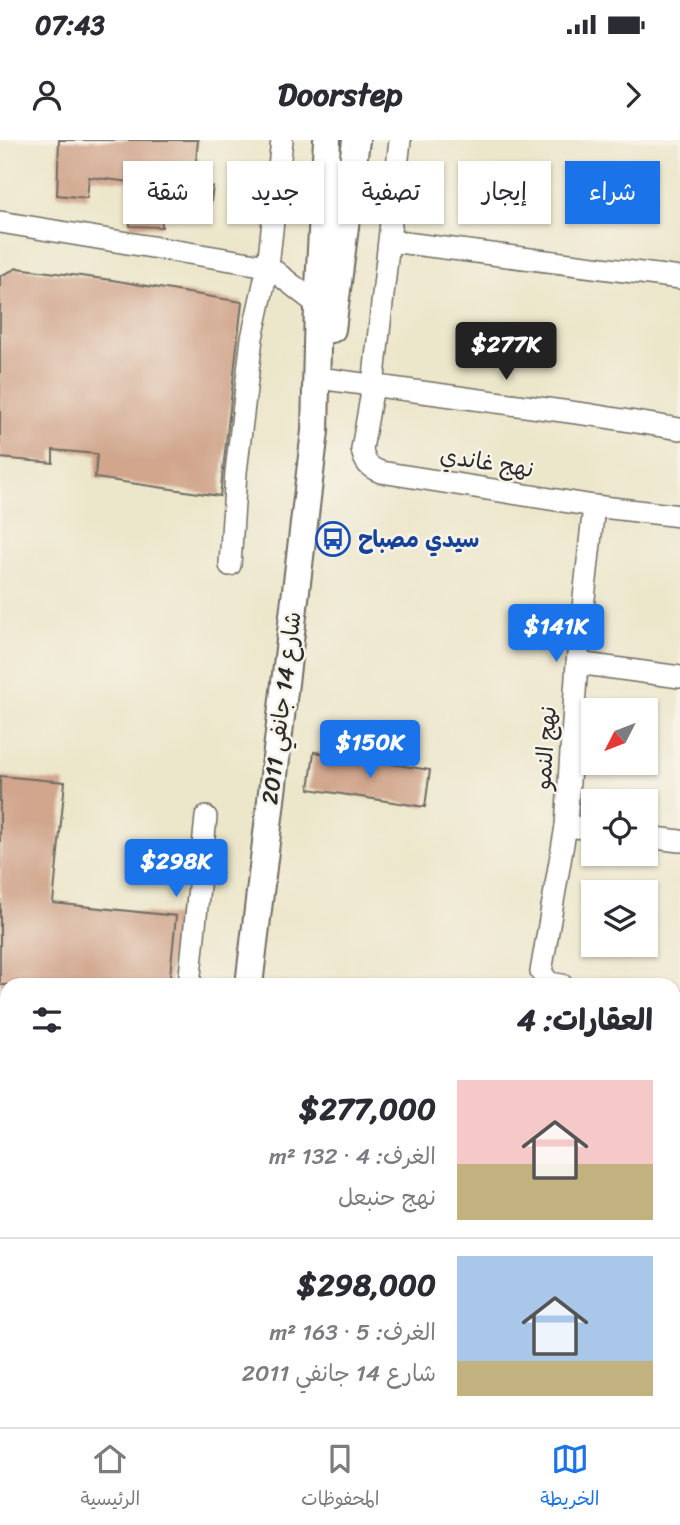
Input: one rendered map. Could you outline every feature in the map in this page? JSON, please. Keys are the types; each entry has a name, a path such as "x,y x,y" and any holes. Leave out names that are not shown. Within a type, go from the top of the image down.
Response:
{"main road":[{"name":"شارع 14 جانفي 2011","path":"250,978 314,431 327,140"},
{"name":"شارع 14 جانفي 2011","path":"314,431 326,379 356,140"}],"street":[{"path":"230,565 236,472 252,338 268,266 282,140"},
{"path":"373,386 400,140"},
{"path":"0,222 268,266 318,305"},
{"path":"390,241 680,278"},
{"path":"326,379 680,429"},
{"name":"نهج غاندي","path":"373,386 362,449 367,464 373,469 594,506 680,516"},
{"name":"نهج النمو","path":"545,978 541,972 566,826 577,663 594,506"},
{"path":"577,663 680,677"},
{"path":"189,978 206,817"},
{"path":"566,826 581,828"},
{"path":"658,838 680,841"}],"building":[{"path":"59,140 198,140 196,161 123,161 123,181 89,177 87,198 57,195"},
{"path":"162,224 162,227 130,226"},
{"path":"17,268 112,280 242,302 220,496 95,478 97,454 53,450 53,463 0,458 0,276"},
{"path":"314,752 430,770 425,807 309,789"},
{"path":"0,776 65,782 53,903 176,916 170,978 0,978"}],"place":[{"name":"سيدي مصباح","path":"333,539"}]}
